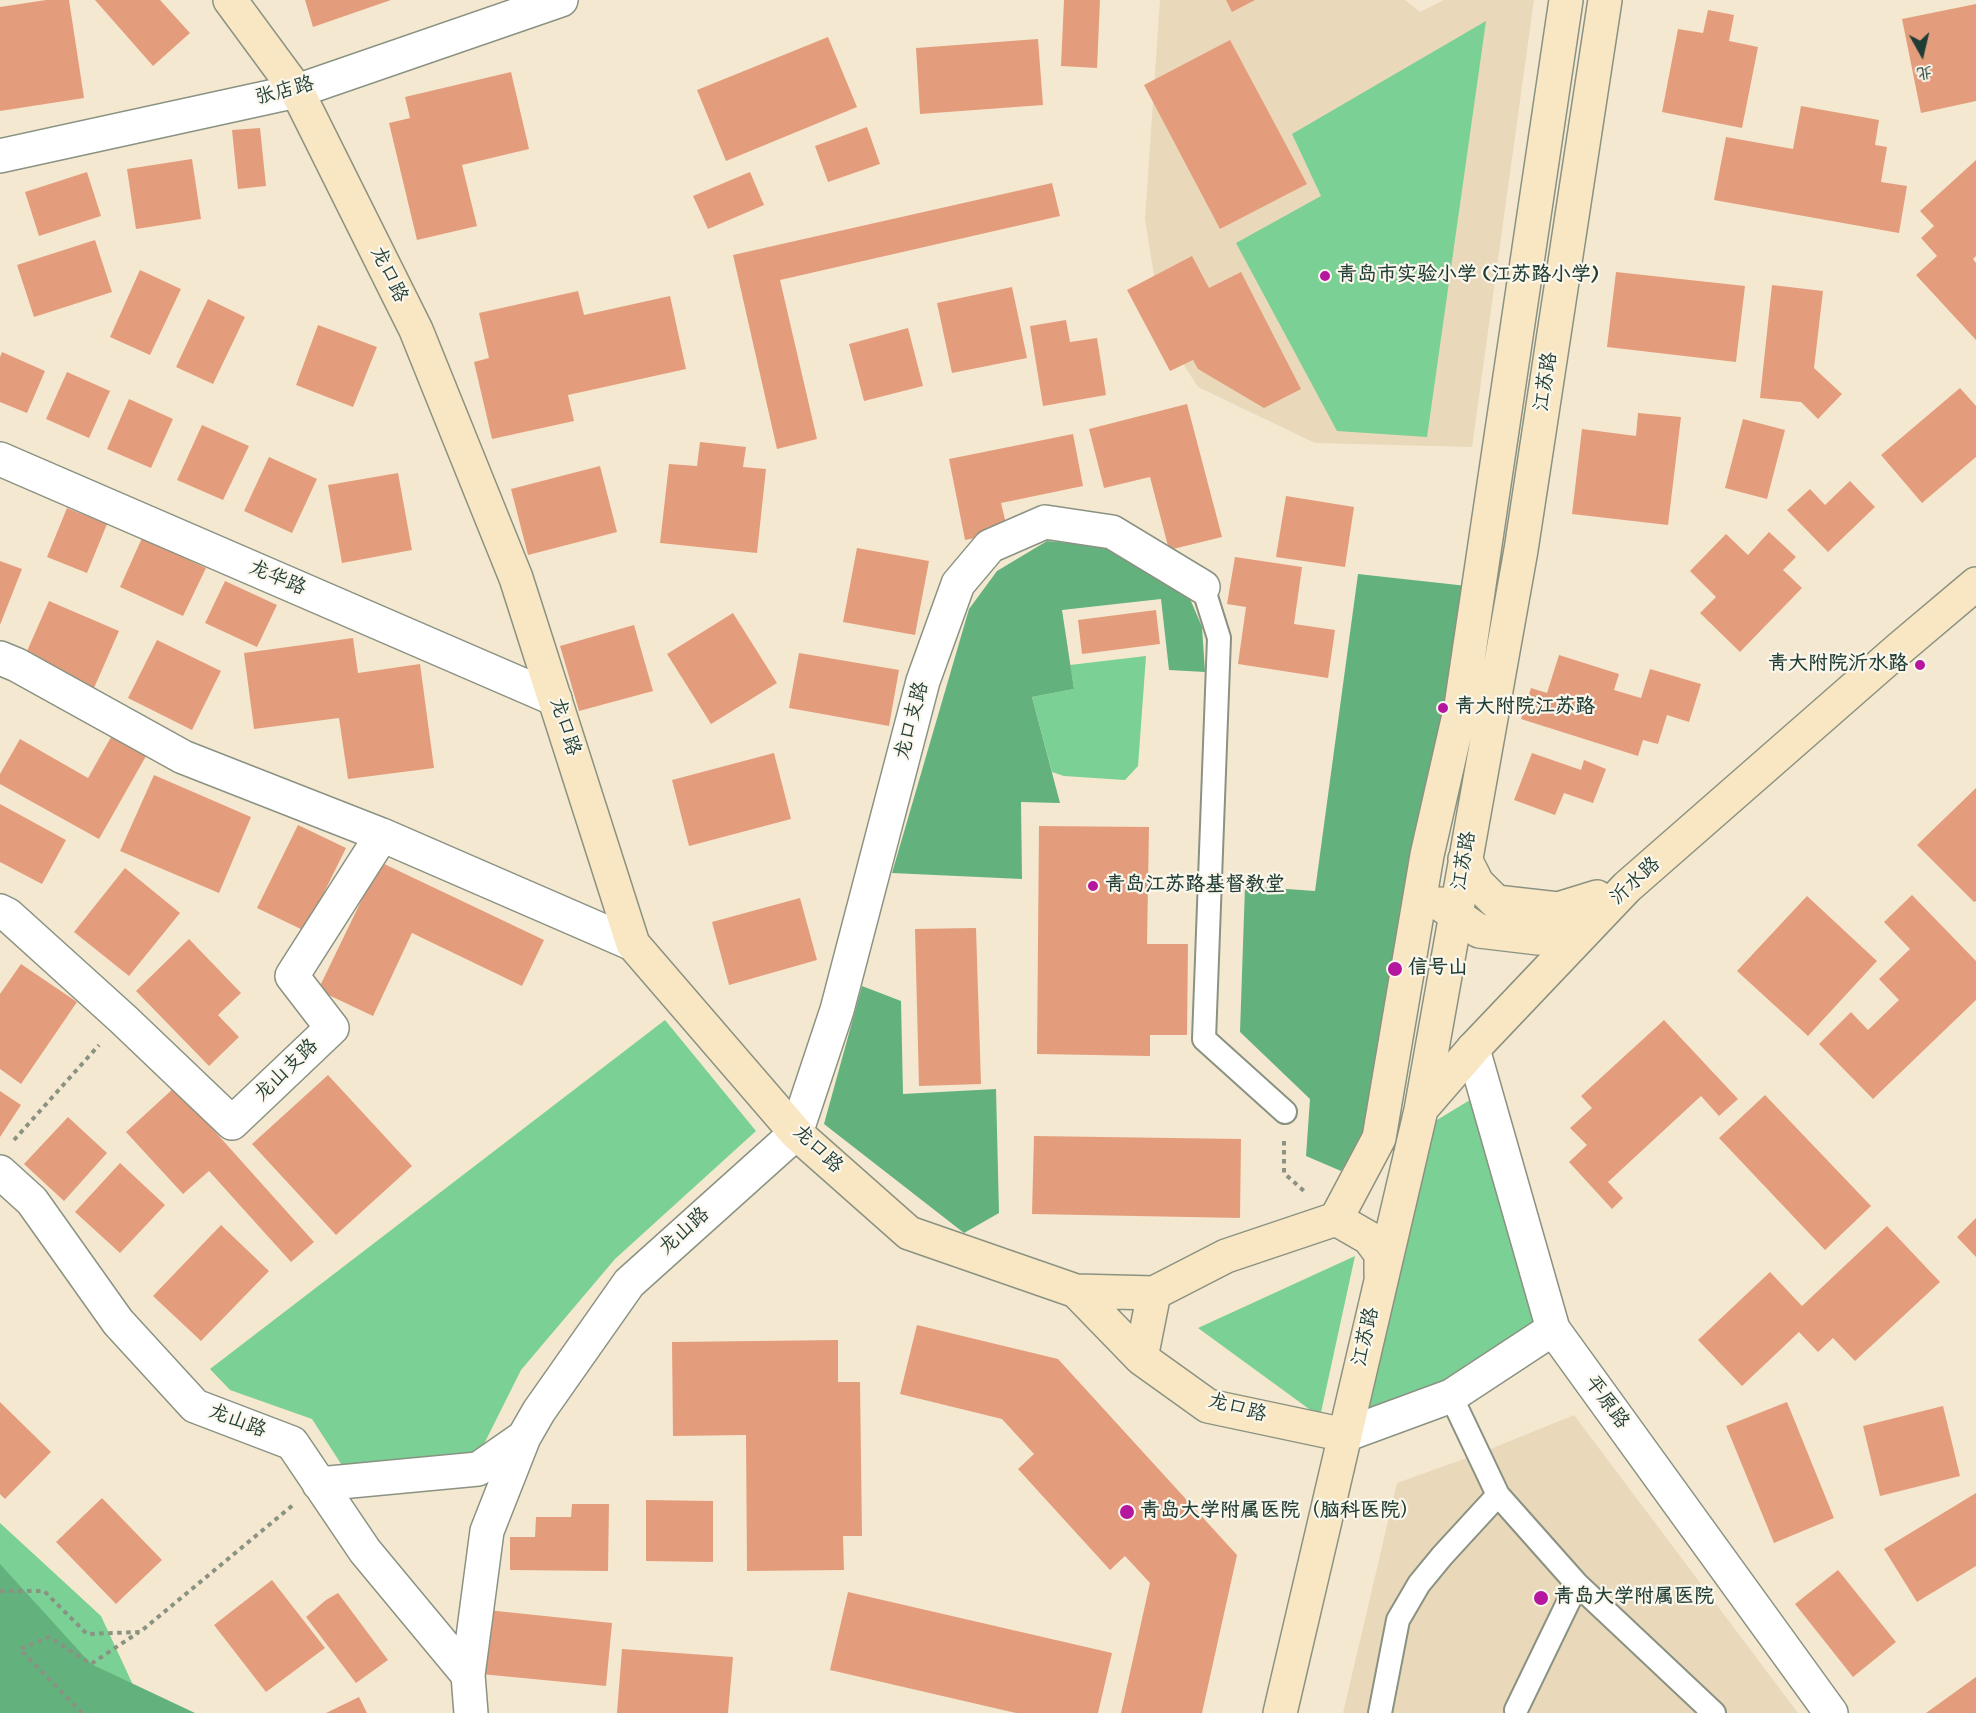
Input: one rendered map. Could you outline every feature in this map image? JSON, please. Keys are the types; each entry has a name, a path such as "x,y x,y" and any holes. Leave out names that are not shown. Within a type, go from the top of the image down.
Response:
{"main road":[{"name":"龙口路","path":"230,0 297,91 416,330 516,578 633,944 796,1133 909,1233 1076,1291 1154,1293 1226,1256 1336,1219"},
{"name":"江苏路","path":"1336,1219 1379,1138 1427,855 1461,706 1566,0"},
{"name":"江苏路","path":"1280,1713 1421,1110 1521,550 1605,0"},
{"name":"沂水路","path":"1336,1219 1421,1110 1473,1049 1628,887 1976,584"},
{"path":"1427,855 1432,897 1479,931 1538,938 1570,929 1628,887"},
{"path":"1465,859 1477,884 1496,902 1558,909 1628,887"},
{"path":"1336,1219 1369,1238 1381,1254 1381,1275"},
{"name":"龙口路","path":"1076,1291 1141,1358 1208,1406 1345,1435"},
{"path":"1141,1358 1154,1293"}],"street":[{"name":"张店路","path":"0,156 297,91 561,0"},
{"name":"龙华路","path":"0,459 555,699"},
{"name":"龙口支路","path":"796,1133 837,1010 923,681 958,584 990,546 1045,522 1112,532 1203,587"},
{"path":"0,658 183,757 382,835 633,944"},
{"name":"龙山支路","path":"0,911 8,915 123,1019 232,1123 332,1028 292,976 382,835"},
{"name":"平原路","path":"1473,1049 1552,1329 1831,1713"},
{"name":"龙山路","path":"471,1713 468,1675 487,1531 524,1437 539,1411 629,1283 796,1133"},
{"name":"龙山路","path":"4,1160 118,1322 195,1406 292,1443 365,1551 468,1675"},
{"path":"1345,1435 1451,1396 1552,1329"},
{"path":"319,1484 478,1470 524,1437"}],"lane":[{"path":"1203,587 1219,638 1204,1039 1285,1112"},
{"path":"1451,1396 1498,1495 1577,1584 1714,1713"},
{"path":"1380,1713 1398,1620 1419,1584 1498,1495"},
{"path":"1516,1710 1577,1584"}],"path":[{"path":"4,1160 123,1019"},
{"path":"1285,1112 1284,1173 1336,1219"},
{"path":"82,1713 20,1649 49,1637 91,1664 140,1632 282,1514"},
{"path":"0,1591 44,1591 87,1634 140,1632"}],"shaded area":[{"name":"青岛市实验小学 (江苏路小学)","path":"1160,0 1405,0 1420,12 1444,0 1534,0 1472,447 1315,443 1198,387 1163,333 1145,219"},
{"name":"青岛大学附属医院","path":"1574,1415 1798,1713 1343,1713 1397,1483 1478,1454"}],"green space":[{"path":"1486,21 1427,437 1337,431 1236,243 1321,196 1292,134"},
{"path":"1047,541 1108,546 1188,594 1202,627 1205,672 1169,670 1161,599 1062,610 1074,689 1032,697 1060,803 1021,802 1022,879 892,873 969,609 997,571"},
{"path":"1358,574 1467,586 1387,1099 1341,1171 1306,1156 1310,1099 1240,1032 1245,886 1315,891"},
{"path":"1146,656 1138,766 1125,780 1064,776 1052,772 1032,697 1074,689 1070,665"},
{"path":"862,986 901,1001 903,1094 996,1089 999,1213 964,1233 824,1124"},
{"path":"665,1020 756,1131 615,1259 521,1370 479,1454 345,1470 312,1419 230,1390 210,1369"},
{"path":"1470,1100 1538,1321 1449,1378 1364,1415 1427,1126"},
{"path":"1355,1256 1320,1417 1198,1328"},
{"path":"0,1523 101,1616 146,1713 0,1713"},
{"path":"0,1564 91,1664 195,1713 0,1713"}],"building":[{"path":"46,0 69,0 84,98 0,111 0,7"},
{"path":"95,0 160,0 190,33 153,66"},
{"path":"305,0 391,0 313,27"},
{"path":"1064,0 1100,0 1097,68 1061,66"},
{"path":"1226,0 1255,0 1232,12"},
{"path":"1976,4 1976,101 1921,113 1902,19"},
{"path":"1708,10 1734,15 1729,41 1758,47 1742,128 1662,112 1678,29 1703,33"},
{"path":"828,37 857,107 726,161 697,90"},
{"path":"1038,39 1043,105 920,114 916,48"},
{"path":"1230,40 1307,184 1220,229 1144,85"},
{"path":"511,72 529,149 462,165 477,226 417,240 389,123 410,118 405,97"},
{"path":"1801,106 1879,120 1875,145 1887,147 1881,182 1907,186 1899,233 1714,200 1726,137 1793,149"},
{"path":"867,127 880,164 828,182 815,146"},
{"path":"260,128 266,186 238,189 232,130"},
{"path":"192,159 201,219 136,229 127,169"},
{"path":"1976,160 1976,256 1973,259 1976,263 1976,340 1916,275 1937,256 1921,238 1934,226 1920,211"},
{"path":"87,172 101,216 39,236 25,192"},
{"path":"750,172 764,205 708,229 693,196"},
{"path":"1052,183 1060,216 780,280 817,439 777,449 733,255"},
{"path":"95,240 112,292 34,317 17,265"},
{"path":"1192,256 1209,288 1241,272 1301,389 1264,408 1198,369 1193,360 1170,371 1127,290"},
{"path":"140,270 181,289 150,355 110,337"},
{"path":"1616,272 1745,286 1736,362 1607,347"},
{"path":"1772,285 1823,291 1814,368 1842,394 1818,419 1801,402 1760,398"},
{"path":"1012,287 1027,358 952,373 937,303"},
{"path":"578,291 584,315 670,296 686,369 568,395 574,421 492,439 474,362 489,358 479,313"},
{"path":"208,299 245,317 213,384 176,367"},
{"path":"1066,320 1070,342 1097,338 1106,395 1043,406 1030,326"},
{"path":"318,325 377,347 353,407 296,385"},
{"path":"908,328 923,386 864,401 849,344"},
{"path":"2,352 45,371 27,413 0,402"},
{"path":"67,372 110,391 89,438 46,419"},
{"path":"1960,388 1976,406 1976,457 1922,503 1881,455"},
{"path":"129,399 173,419 151,468 107,449"},
{"path":"1187,404 1222,537 1169,550 1150,477 1104,488 1089,429"},
{"path":"1638,413 1681,417 1668,525 1572,514 1582,429 1636,436"},
{"path":"1743,419 1785,430 1767,499 1725,488"},
{"path":"202,425 249,446 223,500 177,480"},
{"path":"1073,434 1083,486 1001,503 1008,532 965,540 949,459"},
{"path":"700,442 746,447 743,467 766,469 757,553 660,543 669,464 697,466"},
{"path":"269,457 317,479 292,533 244,511"},
{"path":"600,466 617,532 528,555 511,489"},
{"path":"398,473 412,550 342,563 328,485"},
{"path":"1850,481 1875,507 1828,552 1787,510 1810,489 1825,505"},
{"path":"1286,496 1354,507 1345,567 1276,557"},
{"path":"67,508 107,524 87,573 47,557"},
{"path":"1769,532 1796,557 1783,570 1802,588 1740,652 1700,613 1716,597 1690,571 1726,534 1748,555"},
{"path":"142,538 206,568 183,616 120,587"},
{"path":"857,548 929,561 915,635 843,622"},
{"path":"1235,557 1302,567 1294,624 1335,630 1328,678 1238,664 1246,607 1227,604"},
{"path":"0,561 22,569 0,625"},
{"path":"225,581 277,605 257,647 205,623"},
{"path":"49,601 119,631 94,688 24,658"},
{"path":"1156,610 1160,644 1082,654 1078,620"},
{"path":"733,613 777,683 711,724 667,654"},
{"path":"634,625 653,691 579,711 560,646"},
{"path":"353,638 358,673 420,664 434,768 348,779 339,718 254,729 244,653"},
{"path":"157,640 221,671 192,730 128,698"},
{"path":"799,653 899,670 889,726 789,708"},
{"path":"1559,655 1619,674 1614,690 1641,698 1650,669 1701,684 1689,722 1667,715 1658,744 1643,740 1638,756 1521,719 1531,688 1547,693"},
{"path":"115,730 150,749 99,839 0,784 0,774 20,739 88,778"},
{"path":"774,753 791,819 689,846 672,780"},
{"path":"1532,753 1581,770 1584,760 1606,769 1593,803 1564,793 1555,815 1514,800"},
{"path":"154,775 251,817 219,893 120,851"},
{"path":"1976,788 1976,901 1974,902 1917,845"},
{"path":"0,804 66,840 42,884 0,862"},
{"path":"298,825 346,848 305,931 257,908"},
{"name":"青岛江苏路基督教堂","path":"1039,826 1149,827 1147,944 1188,944 1187,1035 1150,1035 1150,1056 1037,1054"},
{"path":"380,862 544,940 522,986 412,933 373,1016 318,990"},
{"path":"125,868 180,913 129,976 74,932"},
{"path":"1912,895 1976,961 1976,1000 1873,1099 1819,1044 1851,1012 1868,1030 1899,1000 1879,979 1910,949 1884,922"},
{"path":"1807,896 1877,961 1808,1036 1737,971"},
{"path":"800,898 817,960 729,985 712,922"},
{"path":"976,928 981,1084 919,1086 915,929"},
{"path":"189,939 241,993 218,1015 239,1037 209,1066 136,991"},
{"path":"21,964 77,1002 21,1084 0,1069 0,994"},
{"path":"1664,1020 1738,1099 1719,1116 1701,1096 1608,1182 1623,1198 1612,1209 1569,1162 1587,1145 1570,1128 1592,1108 1581,1096"},
{"path":"328,1075 412,1166 336,1235 252,1144"},
{"path":"175,1087 314,1242 291,1262 209,1171 183,1194 126,1132"},
{"path":"0,1091 21,1105 0,1137"},
{"path":"1765,1095 1871,1206 1825,1250 1719,1138"},
{"path":"68,1117 107,1153 64,1201 24,1164"},
{"path":"1034,1136 1241,1139 1240,1218 1032,1214"},
{"path":"120,1163 165,1205 120,1253 75,1212"},
{"path":"1976,1218 1976,1257 1957,1237"},
{"path":"221,1225 269,1271 201,1341 153,1296"},
{"path":"1887,1226 1940,1282 1855,1361 1833,1338 1818,1352 1799,1332 1742,1386 1698,1340 1770,1272 1802,1306"},
{"name":"青岛大学附属医院（脑科医院）","path":"917,1325 1058,1359 1237,1555 1202,1713 1121,1713 1150,1583 1125,1556 1110,1570 1018,1469 1034,1454 1002,1419 900,1394"},
{"path":"838,1340 838,1382 860,1382 862,1536 843,1536 844,1570 747,1571 746,1435 673,1436 672,1342"},
{"path":"0,1402 51,1452 5,1499 0,1494"},
{"path":"1787,1402 1834,1518 1774,1543 1726,1426"},
{"path":"1943,1406 1960,1476 1880,1496 1863,1426"},
{"path":"1976,1493 1976,1566 1917,1602 1884,1549"},
{"path":"102,1498 162,1560 116,1604 56,1542"},
{"path":"646,1500 713,1501 713,1562 646,1561"},
{"path":"572,1504 609,1504 608,1571 510,1570 510,1537 535,1537 536,1517 571,1517"},
{"path":"1838,1570 1896,1642 1853,1677 1795,1604"},
{"path":"272,1580 325,1648 266,1692 214,1625"},
{"path":"848,1592 1112,1653 1098,1713 1016,1713 830,1670"},
{"path":"338,1593 388,1660 356,1683 306,1617"},
{"path":"487,1610 612,1623 606,1686 481,1674"},
{"path":"622,1649 733,1657 728,1713 617,1713"},
{"path":"1976,1677 1976,1713 1926,1713"},
{"path":"359,1697 367,1713 326,1713"}],"place":[{"name":"青岛市实验小学 (江苏路小学)","path":"1325,276"},
{"name":"青大附院沂水路","path":"1920,665"},
{"name":"青大附院江苏路","path":"1443,708"},
{"name":"青岛江苏路基督教堂","path":"1093,886"},
{"name":"信号山","path":"1395,969"},
{"name":"青岛大学附属医院（脑科医院）","path":"1127,1512"},
{"name":"青岛大学附属医院","path":"1541,1598"}]}
